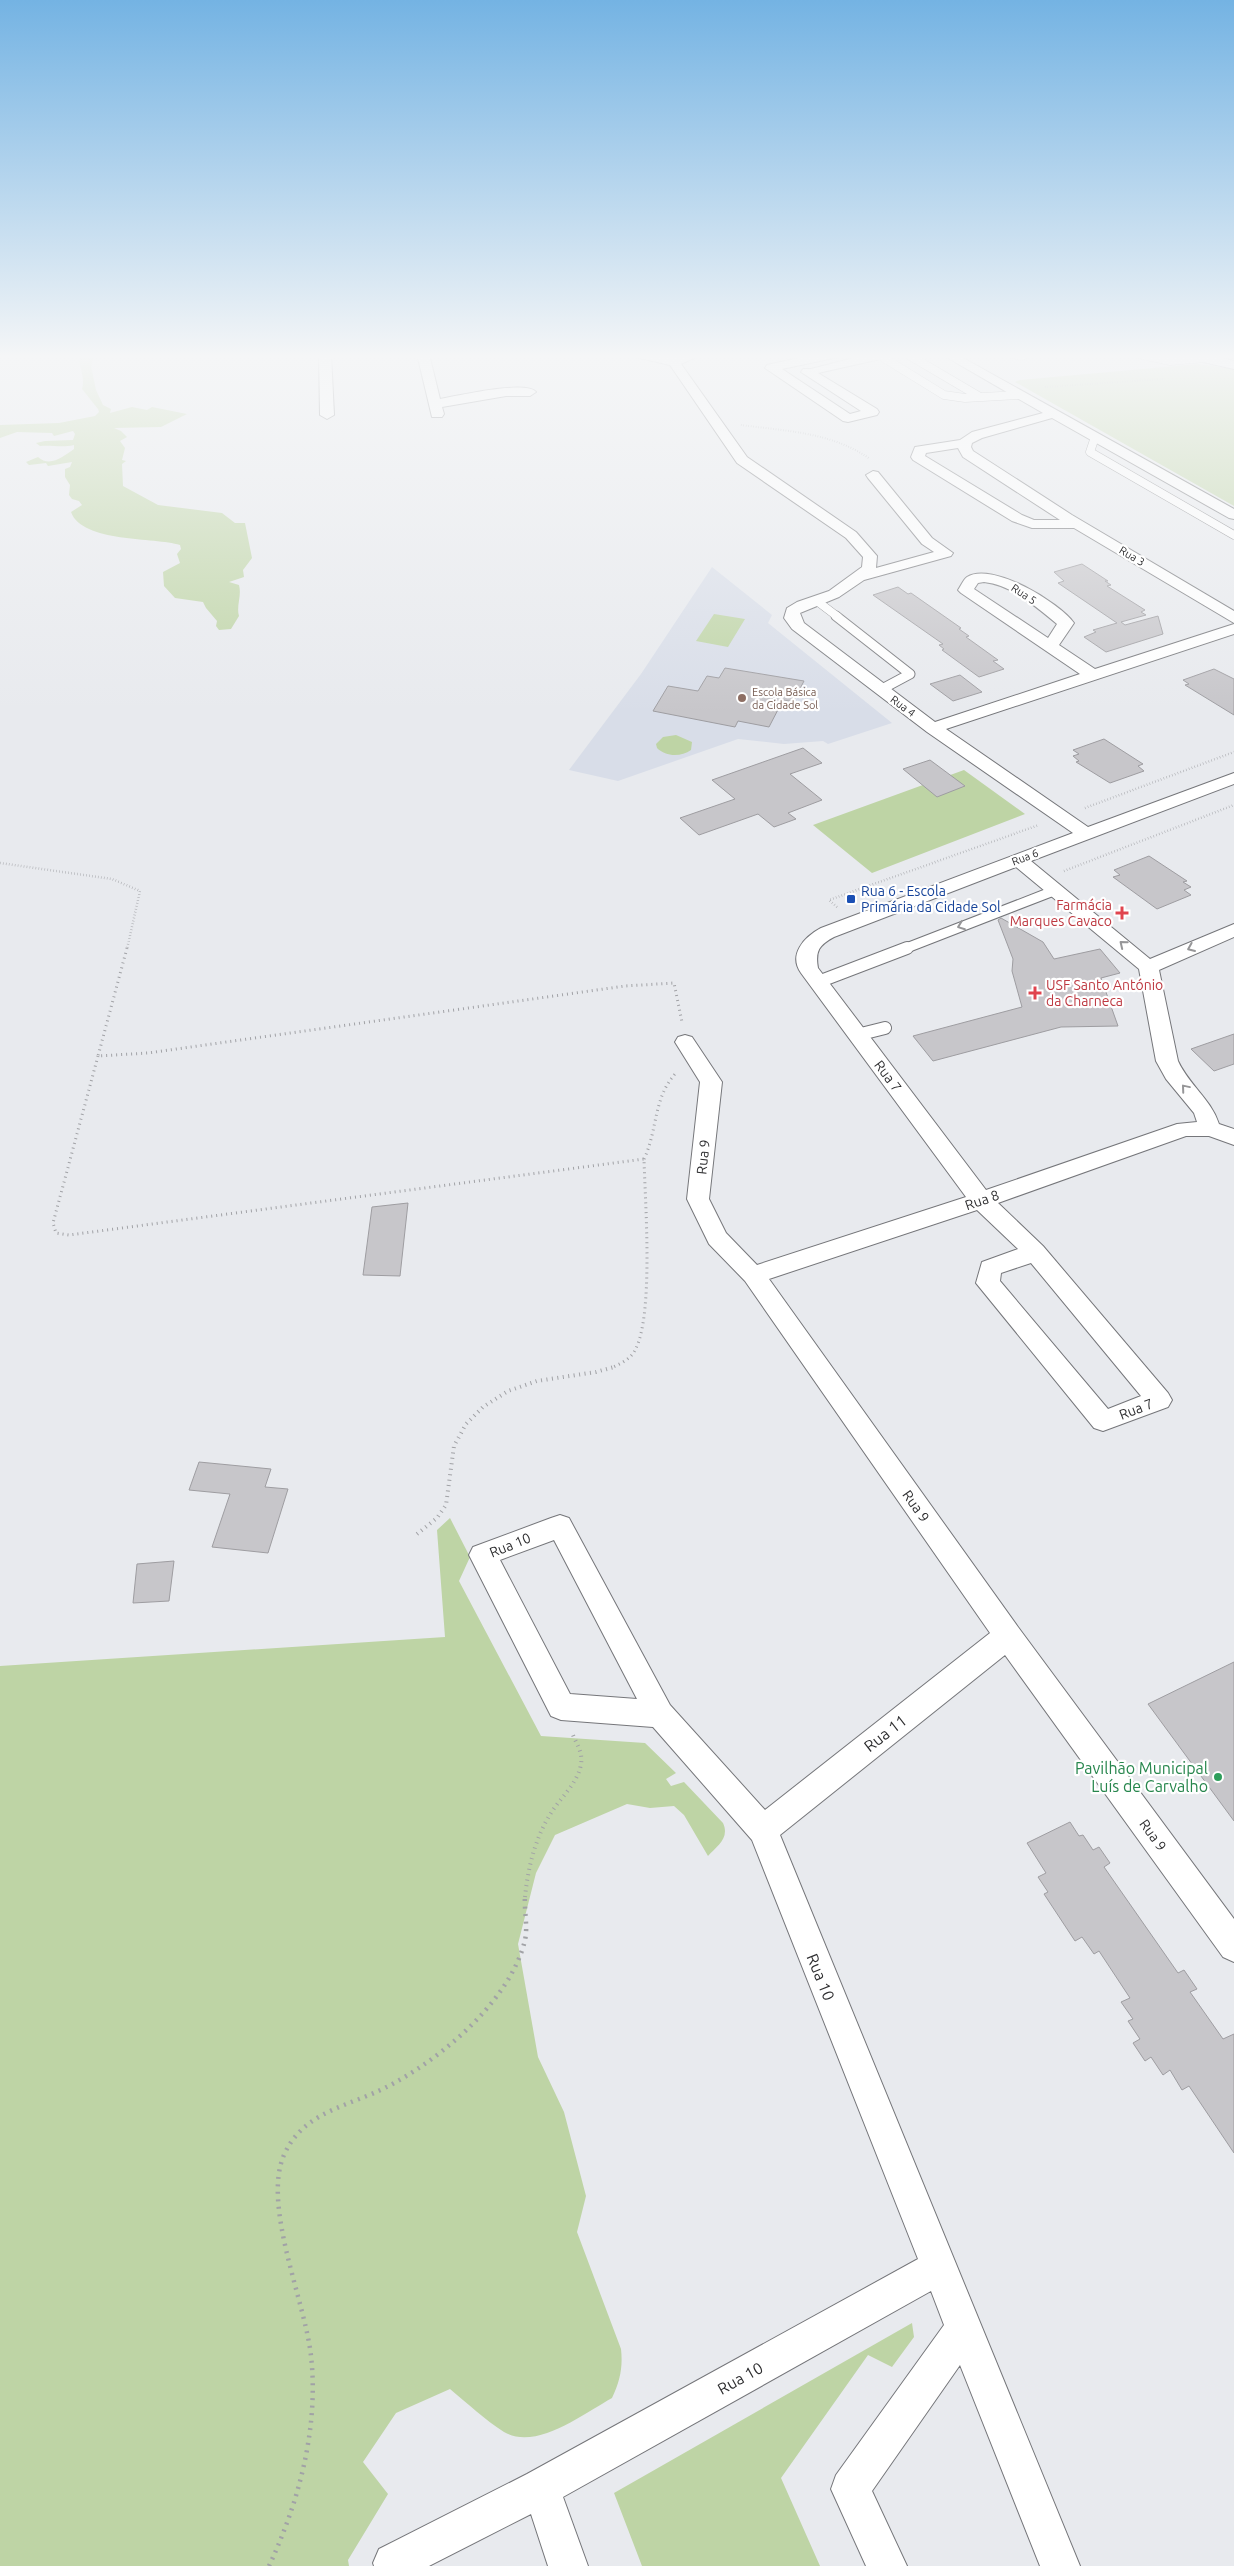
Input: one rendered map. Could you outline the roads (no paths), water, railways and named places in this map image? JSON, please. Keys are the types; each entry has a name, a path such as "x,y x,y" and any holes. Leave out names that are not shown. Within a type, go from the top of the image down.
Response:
{"street":[{"path":"762,474 864,546 871,563 868,569 859,577"},
{"name":"Rua 4","path":"873,474 927,541 946,553 859,577 817,602 802,605 792,611 792,618 798,626 933,728 1086,834"},
{"path":"945,474 1017,518 1032,524 1078,524"},
{"name":"Rua 3","path":"999,474 1078,524 1234,618"},
{"path":"1160,474 1234,515"},
{"name":"Rua 5","path":"1051,645 1066,623 1005,581 982,577 972,580 966,590 1051,645 1094,676"},
{"path":"933,728 1234,629"},
{"name":"Rua 6","path":"817,938 1234,778"},
{"path":"1018,860 1057,882 1148,966 1167,1061 1174,1074 1204,1111 1210,1129"},
{"path":"1148,966 1234,930"},
{"name":"Rua 7","path":"817,938 810,944 805,954 808,969 981,1200 1035,1252 1159,1400 1103,1421 988,1283 990,1268 1035,1252"},
{"name":"Rua 9","path":"685,1042 712,1082 698,1199 717,1238 754,1275 1008,1636 1234,1946"},
{"name":"Rua 8","path":"754,1275 981,1200 1185,1129 1210,1129 1234,1137"},
{"name":"Rua 10","path":"660,1714 561,1707 483,1555 560,1526 660,1714 763,1830 1060,2566"},
{"name":"Rua 11","path":"763,1830 1008,1636"},
{"name":"Rua 10","path":"394,2563 540,2488 939,2268"},
{"path":"887,2566 850,2490 964,2328"},
{"path":"540,2488 568,2566"}],"lane":[{"path":"1127,474 1234,535"},
{"path":"1176,502 1203,498"},
{"path":"817,602 910,674 882,690"},
{"path":"818,982 1057,882"},
{"path":"857,1035 885,1028"}],"place":[{"name":"Escola Básica da Cidade Sol","path":"742,698"},
{"name":"Rua 6 - Escola Primária da Cidade Sol","path":"851,899"},
{"name":"Farmácia Marques Cavaco","path":"1122,913"},
{"name":"USF Santo António da Charneca","path":"1035,993"},
{"name":"Pavilhão Municipal Luís de Carvalho","path":"1218,1777"}]}
